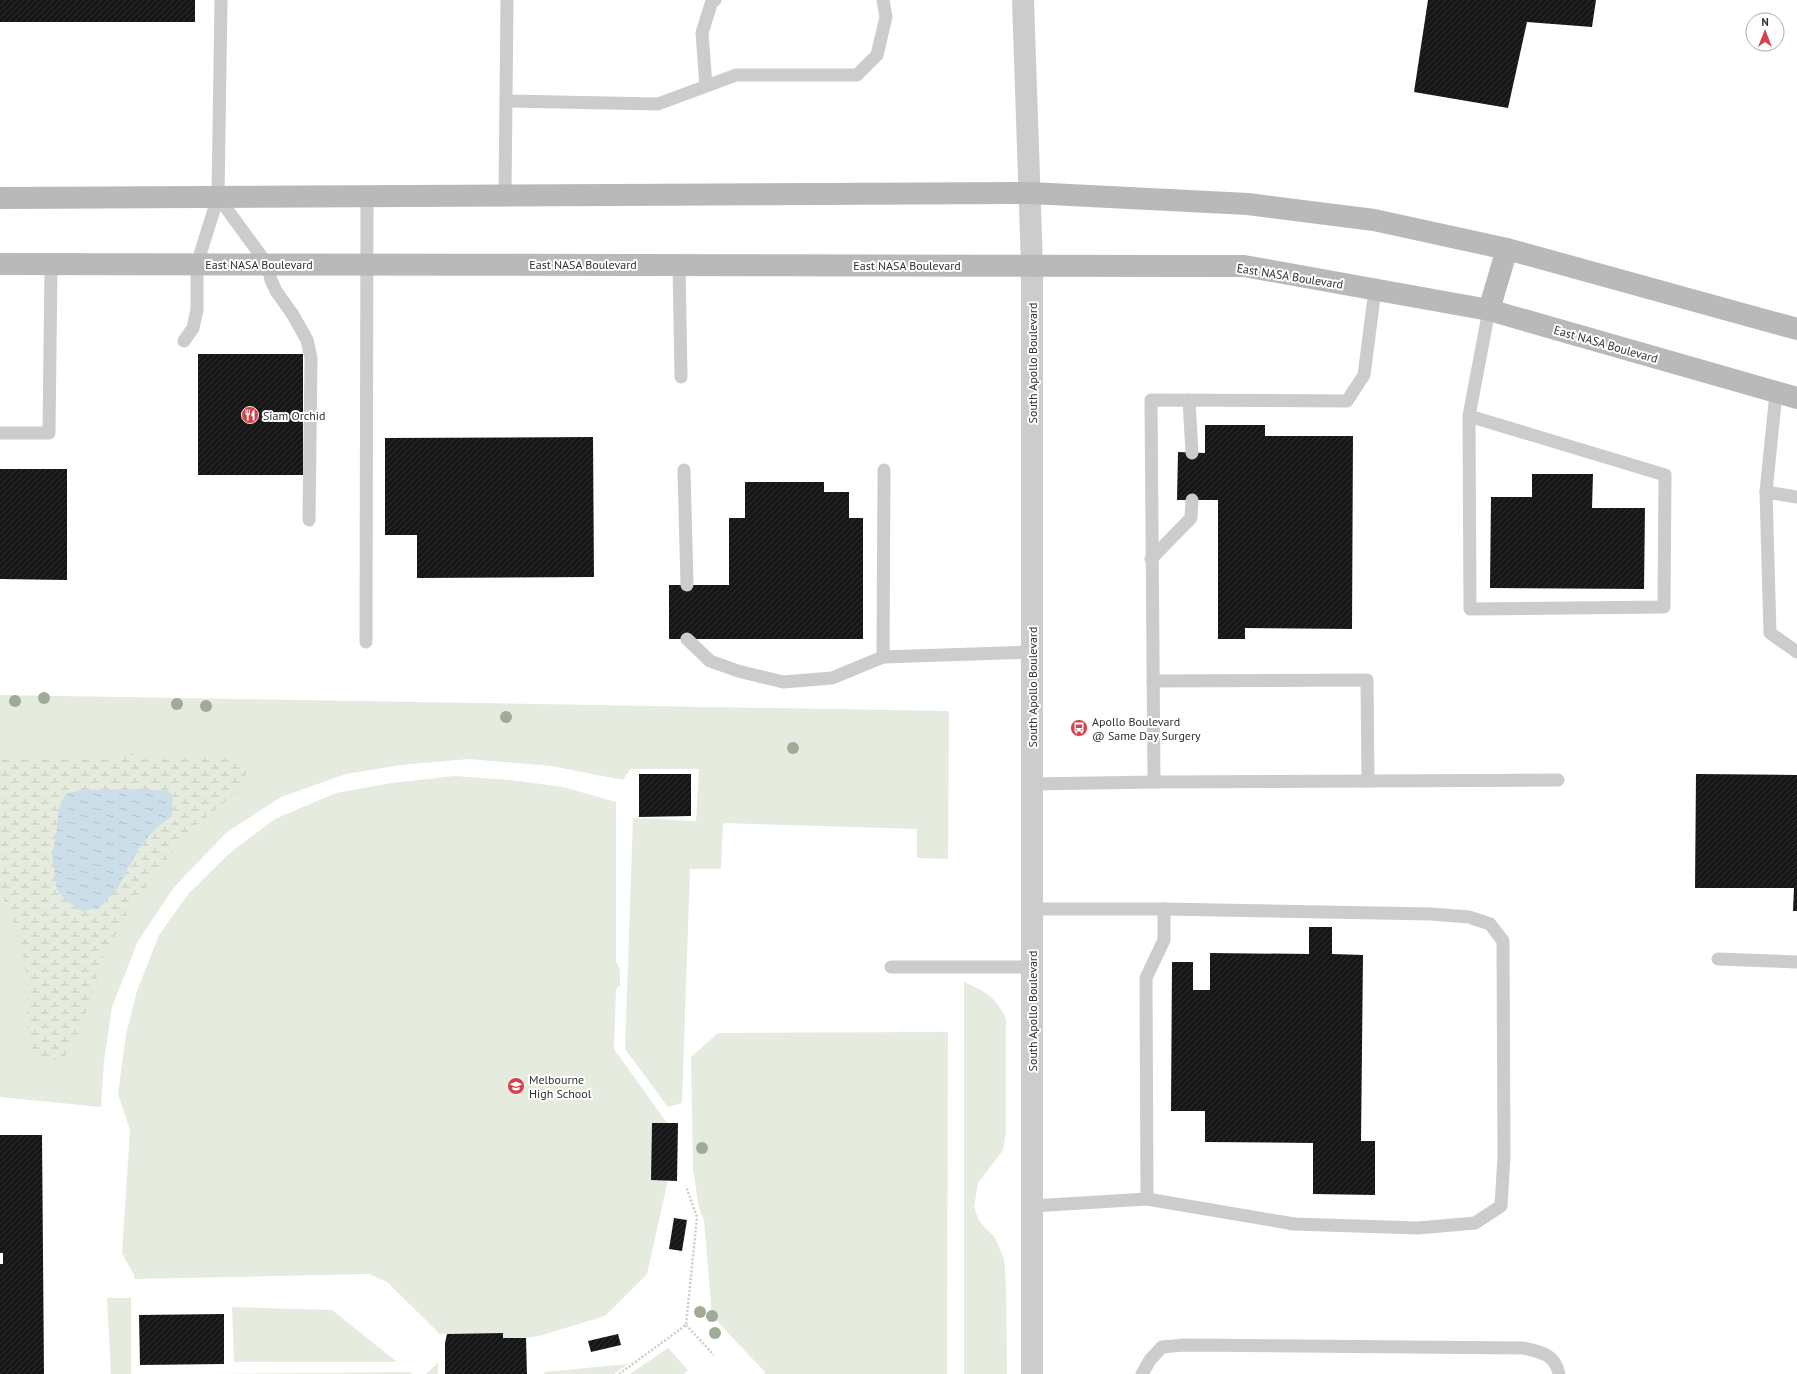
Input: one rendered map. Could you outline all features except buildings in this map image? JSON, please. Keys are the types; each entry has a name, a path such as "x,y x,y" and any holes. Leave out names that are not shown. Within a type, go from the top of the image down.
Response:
{"main road":[{"path":"0,198 1030,193 1248,204 1374,220 1507,249 1797,329"},
{"path":"1489,310 1507,249"},
{"name":"East NASA Boulevard","path":"0,264 1244,266 1489,310 1797,398"}],"street":[{"name":"South Apollo Boulevard","path":"1023,0 1032,266 1032,1374"}],"lane":[{"path":"184,341 193,328 197,310 197,264 218,197 221,0"},
{"path":"505,195 507,0"},
{"path":"706,86 702,33 712,2 715,0"},
{"path":"506,101 658,104 736,75 857,75 877,55 886,17 883,0"},
{"path":"366,642 367,196"},
{"path":"218,197 268,264 271,280 276,291 293,315 306,340 311,358 309,520"},
{"path":"0,433 49,433 51,264"},
{"path":"679,264 681,377"},
{"path":"1154,782 1151,559 1151,400 1347,401 1364,376 1375,290"},
{"path":"1469,416 1665,475 1664,607 1470,609 1469,416 1489,310"},
{"path":"1776,393 1766,492 1770,633 1797,652"},
{"path":"1189,400 1192,453"},
{"path":"684,470 687,585"},
{"path":"883,658 884,470"},
{"path":"1766,492 1797,496"},
{"path":"1151,559 1191,518 1192,500"},
{"path":"687,639 710,661 738,671 783,682 832,678 883,658 1032,652"},
{"path":"1153,681 1367,680 1368,781"},
{"path":"1032,784 1558,780"},
{"path":"1032,909 1164,909 1431,914 1469,918 1490,924 1503,941 1504,1035 1501,1206 1475,1223 1418,1228 1294,1224 1147,1200 1032,1206"},
{"path":"1147,1200 1146,978 1164,940 1164,909"},
{"path":"1718,959 1797,962"},
{"path":"891,967 1032,967"},
{"path":"1142,1374 1150,1360 1162,1347 1184,1345 1523,1348 1545,1353 1557,1364 1559,1374"}],"path":[{"path":"619,1374 686,1324 697,1217 686,1186"},
{"path":"686,1324 714,1355"}],"green space":[{"path":"0,695 949,711 948,859 917,858 917,829 723,823 721,869 690,869 682,1103 668,1107 625,1049 633,818 696,821 699,769 630,769 623,780 551,766 469,759 401,765 346,774 281,797 227,832 175,886 138,941 112,1007 104,1061 101,1107 0,1097"},
{"path":"125,753 134,753 134,759 237,758 247,767 244,784 230,798 186,833 128,913 104,955 81,1029 66,1055 53,1061 36,1057 30,1045 27,1024 28,984 22,953 11,914 0,892 0,760 124,760"},
{"path":"454,776 511,780 563,787 616,802 616,962 620,969 620,985 616,989 614,1049 667,1123 652,1123 651,1179 668,1180 647,1274 605,1316 542,1335 526,1338 503,1338 503,1333 440,1334 387,1282 369,1274 134,1279 134,1275 122,1253 130,1130 118,1094 126,1034 137,991 159,935 189,893 230,853 275,819 336,793 391,783"},
{"path":"964,982 990,996 998,1005 1006,1019 1006,1132 1003,1150 978,1183 974,1207 979,1221 995,1238 1004,1259 1006,1281 1007,1374 964,1374"},
{"path":"948,1032 947,1374 764,1374 765,1372 712,1316 704,1220 699,1208 693,1170 691,1057 718,1033"},
{"path":"107,1298 131,1298 131,1374 111,1374"},
{"path":"232,1307 332,1310 397,1362 234,1362"},
{"path":"668,1348 688,1370 684,1374 630,1374"},
{"path":"438,1363 438,1374 426,1374"},
{"path":"628,1364 614,1374 544,1374 545,1372"},
{"path":"409,1372 412,1374 211,1374"}],"water":[{"path":"143,789 168,791 173,796 172,816 155,829 139,848 117,889 99,908 83,911 68,902 57,890 52,856 59,807 66,794 81,790"}],"place":[{"name":"Siam Orchid","path":"250,415"},
{"name":"Apollo Boulevard @ Same Day Surgery","path":"1079,728"},
{"name":"Melbourne High School","path":"516,1086"}]}
